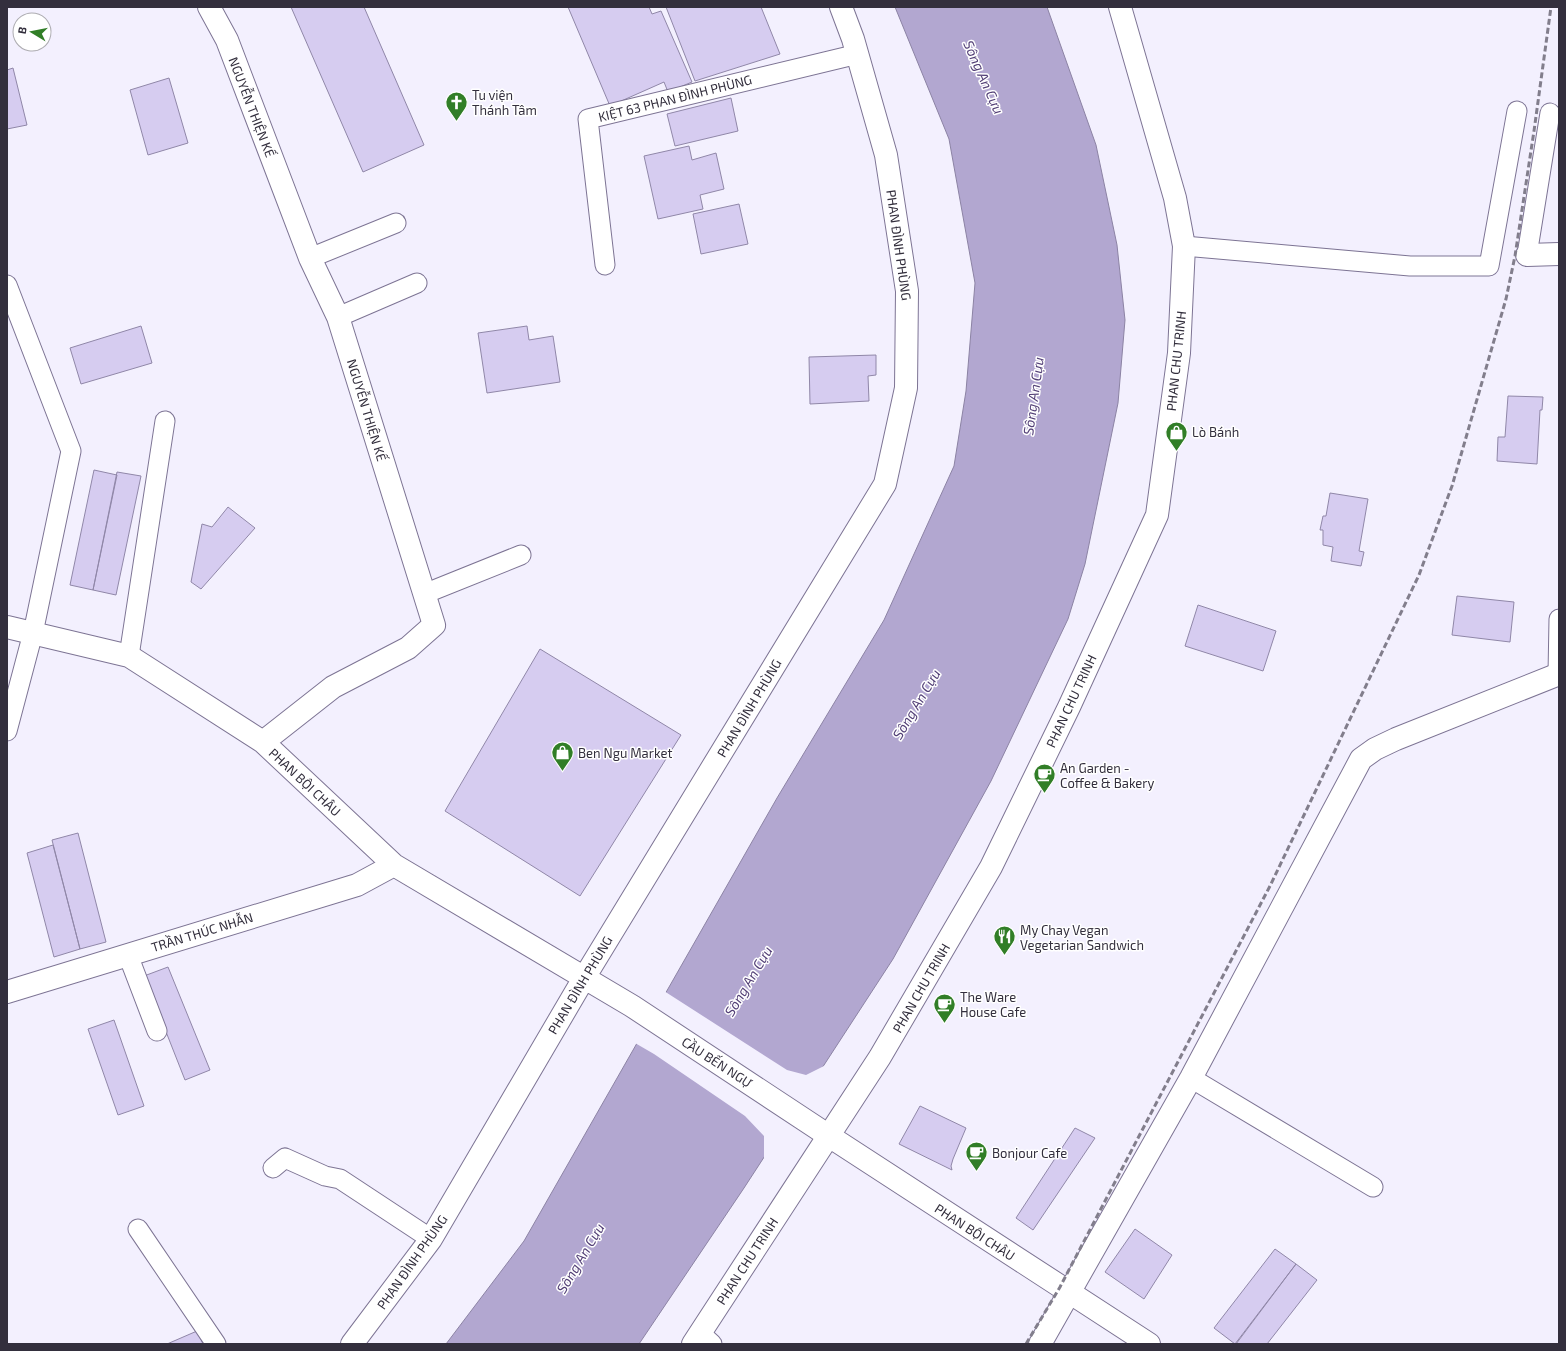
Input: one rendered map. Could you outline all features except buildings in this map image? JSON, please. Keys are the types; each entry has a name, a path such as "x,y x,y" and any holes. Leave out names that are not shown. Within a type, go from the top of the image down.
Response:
{"street":[{"name":"NGUYỄN THIỆN KẾ","path":"209,7 227,40 310,258 338,317 434,625 408,648 333,687 263,742"},
{"name":"PHAN ĐÌNH PHÙNG","path":"352,1344 431,1239 584,978 885,484 906,388 908,291 886,155 858,54 841,7"},
{"name":"PHAN CHU TRINH","path":"702,1340 880,1057 991,867 1069,707 1157,516 1179,353 1184,246 1175,198 1120,7"},
{"path":"1527,255 1559,254"},
{"name":"PHAN BỘI CHÂU","path":"7,627 129,656 263,742 394,865 584,978"},
{"path":"1040,1344 1192,1078 1361,759 1375,749 1396,739 1558,674"},
{"name":"TRẦN THÚC NHẪN","path":"7,992 357,885 394,865"},
{"name":"CẦU BẾN NGỰ","path":"584,978 632,1006 802,1118"},
{"name":"PHAN BỘI CHÂU","path":"802,1118 1149,1344"}],"lane":[{"name":"KIỆT 63 PHAN ĐÌNH PHÙNG","path":"605,265 588,119 858,54"},
{"path":"1184,246 1410,266 1489,266 1517,111"},
{"path":"1527,255 1550,113"},
{"path":"310,258 396,223"},
{"path":"338,317 417,283"},
{"path":"7,285 71,451 33,633 7,731"},
{"path":"129,656 165,421"},
{"path":"424,594 521,555"},
{"path":"1558,674 1559,618"},
{"path":"128,955 157,1031"},
{"path":"1192,1078 1372,1186"},
{"path":"273,1168 285,1158 325,1176 340,1179 431,1239"},
{"path":"138,1229 216,1344"}],"water":[{"name":"Sông An Cựu","path":"895,7 1047,7 1096,145 1117,245 1125,320 1118,403 1085,564 1068,619 991,781 893,959 744,1188 639,1344 446,1344 524,1241 777,798 884,620 954,466 966,391 975,283 949,139"}],"pier":[{"path":"664,991 787,1070 806,1075 826,1065 764,1160 764,1136 745,1116 654,1054 635,1043"}],"railway":[{"path":"1026,1344 1060,1287 1270,886 1419,575 1452,486 1506,299 1515,256 1551,7"}],"place":[{"name":"Tu viện Thánh Tâm","path":"456,122"},
{"name":"Lò Bánh","path":"1177,452"},
{"name":"Ben Ngu Market","path":"562,772"},
{"name":"An Garden - Coffee & Bakery","path":"1044,794"},
{"name":"My Chay Vegan Vegetarian Sandwich","path":"1005,956"},
{"name":"The Ware House Cafe","path":"944,1024"},
{"name":"Bonjour Cafe","path":"977,1172"}]}
